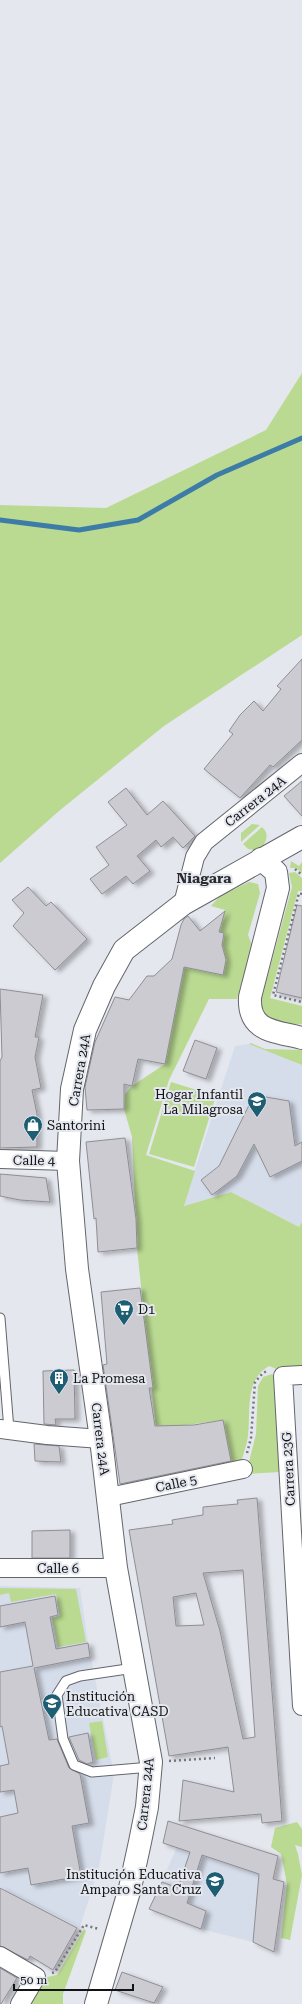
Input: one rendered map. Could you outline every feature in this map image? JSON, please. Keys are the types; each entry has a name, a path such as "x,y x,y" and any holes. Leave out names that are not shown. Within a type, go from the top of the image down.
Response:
{"street":[{"name":"Carrera 24A","path":"184,904 196,857 204,842 302,763"},
{"name":"Carrera 24A","path":"96,2004 140,1842 147,1807 151,1765 116,1568 102,1439 77,1269 68,1161 72,1088 85,1030 104,986 124,950 184,904 302,837"},
{"path":"261,859 276,872 278,888 250,996 249,1008 257,1024 268,1030 302,1038"},
{"name":"Calle 4","path":"0,1159 68,1161"},
{"path":"282,1376 302,1375"},
{"name":"Carrera 23G","path":"282,1376 295,1472 302,1706"},
{"path":"4,1430 102,1439"},
{"name":"Calle 5","path":"108,1497 243,1469"},
{"name":"Calle 6","path":"0,1568 116,1568"},
{"path":"0,1956 36,1977 20,2004"}],"lane":[{"path":"0,1318 9,1417 4,1430"},
{"path":"134,1668 80,1676 66,1681 56,1695 63,1739 74,1765 92,1772 151,1765"}],"path":[{"path":"302,894 299,893 274,995 302,1002"},
{"path":"243,1469 251,1438 255,1382 262,1373 268,1370 275,1370 282,1376"},
{"path":"151,1765 215,1758"},
{"path":"36,1977 55,1972 84,1924 116,1934"}],"shaded area":[{"name":"Hogar Infantil La Milagrosa","path":"249,1044 302,1065 302,1222 299,1227 231,1192 183,1206 235,1046"},
{"name":"Institución Educativa CASD","path":"0,1586 80,1588 88,1643 114,1774 99,1868 80,1927 0,1887"},
{"name":"Institución Educativa Amparo Santa Cruz","path":"177,1847 260,1874 253,1942 201,1929 206,1911 157,1892"}],"green space":[{"path":"302,373 302,635 164,726 59,811 0,863 0,505 106,508 266,430"},
{"path":"252,824 260,825 241,842 241,833"},
{"path":"262,827 267,836 263,846 255,850 248,849 243,844"},
{"path":"291,861 299,866 302,862 302,873 296,868 290,868"},
{"path":"295,872 302,878 302,891 298,891 270,998 302,1006 302,1024 273,1025 260,1017 260,1004 292,887 289,873"},
{"path":"249,882 258,884 260,893 248,935 252,945 237,999 209,999 169,1080 146,1155 195,1171 184,1206 231,1192 299,1227 302,1222 302,1369 282,1371 269,1366 261,1372 252,1388 250,1397 248,1436 241,1463 216,1467 223,1420 156,1429 137,1248 132,1137 124,1109 125,1094 132,1086 165,1064 184,967 223,975 226,959 222,945 224,933 220,932 225,910 211,906 220,896"},
{"path":"251,1043 265,1049 302,1050 302,1065 249,1044"},
{"path":"171,1082 216,1096 194,1167 149,1154"},
{"path":"272,1374 277,1377 280,1472 246,1474 256,1434 258,1386 263,1377"},
{"path":"0,1588 76,1589 86,1642 58,1647 52,1618 60,1616 56,1594 11,1602 9,1593 0,1595"},
{"path":"102,1721 108,1757 96,1760 89,1723"},
{"path":"297,1822 302,1829 302,1847 295,1845 302,1875 290,1940 281,1938 287,1884 281,1854 271,1847 275,1828"},
{"path":"84,1929 86,1931 63,1994 63,2004 23,2004 38,1979 57,1975"}],"building":[{"path":"302,659 302,740 273,767 270,765 240,798 204,769 233,734 229,731 240,715 254,701 263,711 281,689 277,686"},
{"path":"302,781 302,816 284,796"},
{"path":"126,788 147,815 163,801 195,836 183,848 173,837 161,847 156,840 137,856 150,871 133,884 126,876 102,894 90,879 109,865 96,847 127,825 108,802"},
{"path":"28,887 46,906 51,902 87,939 55,970 13,926 24,913 12,900"},
{"path":"297,905 302,906 302,998 276,992"},
{"path":"225,911 219,932 224,933 222,945 226,960 223,975 184,967 165,1064 138,1059 132,1086 124,1084 124,1109 87,1110 85,1087 95,1042 115,997 129,1000 147,976 154,976 172,959 184,919 188,916 200,931"},
{"path":"0,989 43,995 35,1037 39,1037 35,1057 41,1088 32,1090 37,1114 37,1147 0,1148 0,1061 2,1057"},
{"path":"195,1040 217,1048 206,1079 183,1071"},
{"path":"254,1095 289,1101 295,1146 302,1142 302,1161 270,1177 254,1144 237,1176 212,1195 201,1180 219,1166"},
{"path":"125,1138 136,1219 137,1248 98,1252 96,1218 94,1219 86,1142"},
{"path":"0,1174 46,1178 50,1202 20,1200 0,1196"},
{"path":"140,1288 153,1388 149,1388 155,1426 194,1425 223,1420 231,1461 120,1484 103,1365 107,1364 101,1292"},
{"name":"La Promesa","path":"74,1370 75,1419 55,1419 56,1425 44,1424 43,1371"},
{"path":"34,1444 59,1446 61,1462 35,1461"},
{"path":"257,1498 282,1821 262,1823 261,1814 179,1821 183,1780 234,1792 228,1747 169,1756 129,1530 173,1524 172,1520 203,1515 203,1507 238,1504 237,1500","holes":["243,1570 255,1737 243,1739 220,1631 203,1573","196,1593 204,1625 176,1626 173,1597"]},
{"path":"70,1530 70,1558 32,1558 32,1531"},
{"path":"55,1596 58,1615 50,1617 56,1649 88,1643 90,1657 34,1668 49,1740 57,1739 69,1768 80,1774 89,1823 72,1826 81,1876 31,1885 28,1868 0,1873 0,1817 18,1813 14,1790 0,1792 0,1766 9,1764 2,1726 0,1727 0,1672 33,1666 25,1622 0,1627 0,1606"},
{"path":"88,1733 93,1762 87,1764 79,1760 69,1737"},
{"path":"168,1821 278,1856 273,1879 284,1882 274,1952 253,1942 259,1874 202,1855 187,1903 206,1911 201,1929 149,1909 162,1882 178,1888 190,1852 163,1843"},
{"path":"0,1888 77,1928 53,1970 30,1956 28,1960 0,1946"},
{"path":"0,1968 17,1978 1,2004 0,2004"},
{"path":"122,1972 163,1987 154,2003 115,1990"}],"waterway":[{"path":"0,520 79,530 138,520 217,475 302,438"}],"place":[{"name":"Hogar Infantil La Milagrosa","path":"257,1118"},
{"name":"Santorini","path":"33,1142"},
{"name":"D1","path":"124,1326"},
{"name":"La Promesa","path":"59,1395"},
{"name":"Institución Educativa CASD","path":"52,1720"},
{"name":"Institución Educativa Amparo Santa Cruz","path":"215,1898"}],"district":[{"name":"Niagara","path":"204,878"}]}
